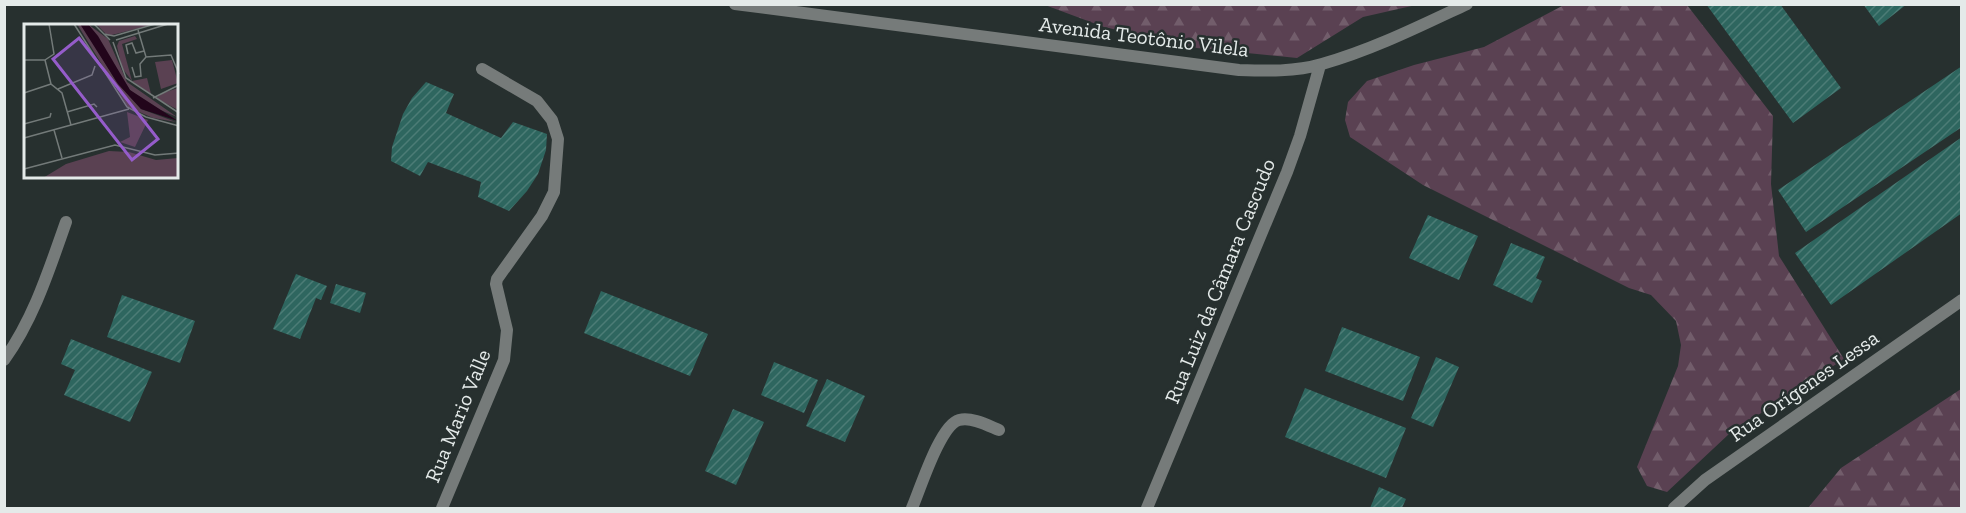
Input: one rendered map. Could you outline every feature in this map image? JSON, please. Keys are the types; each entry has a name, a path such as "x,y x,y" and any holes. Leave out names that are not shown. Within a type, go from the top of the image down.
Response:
{"street":[{"name":"Avenida Teotônio Vilela","path":"735,4 1239,70 1279,71 1320,65 1375,46 1467,4"},
{"name":"Rua Luiz da Câmara Cascudo","path":"1147,508 1287,172 1300,136 1320,65"},
{"name":"Rua Mario Valle","path":"442,508 504,360 507,330 496,284 497,279 542,216 554,192 558,140 552,120 537,101 482,69"},
{"path":"4,360 17,342 36,304 66,222"},
{"name":"Rua Orígenes Lessa","path":"1674,508 1705,480 1962,300"},
{"path":"912,508 940,440 948,428 958,420 975,420 999,430"}],"green space":[{"path":"1045,5 1416,5 1363,17 1297,58 1197,48 1104,27"},
{"path":"1564,5 1687,5 1773,116 1771,184 1779,256 1844,359 1729,434 1667,492 1647,486 1637,467 1678,366 1681,345 1676,321 1651,295 1629,288 1423,185 1350,137 1345,120 1348,102 1367,81 1414,65 1484,47"},
{"path":"1961,389 1961,508 1808,508 1841,468"}],"building":[{"path":"1706,4 1780,4 1841,88 1793,123"},
{"path":"1863,4 1907,4 1879,26"},
{"path":"1962,66 1962,127 1806,232 1778,190"},
{"path":"426,82 454,94 446,113 501,138 513,122 547,134 546,150 538,174 527,191 509,211 478,197 481,182 428,162 420,176 391,161 392,147 403,114 412,98"},
{"path":"1962,137 1962,213 1831,305 1795,253"},
{"path":"1428,215 1478,236 1459,280 1409,258"},
{"path":"1511,243 1545,257 1536,278 1542,281 1532,303 1493,285"},
{"path":"296,274 327,286 321,300 316,298 300,339 273,329"},
{"path":"336,284 366,293 360,313 330,303"},
{"path":"601,291 708,334 690,376 584,333"},
{"path":"122,295 195,321 180,363 107,337"},
{"path":"1342,327 1420,357 1403,401 1325,371"},
{"path":"71,339 152,372 130,422 64,395 75,370 61,364"},
{"path":"1436,357 1459,367 1433,427 1411,418"},
{"path":"774,362 818,380 804,413 761,395"},
{"path":"827,379 865,396 845,442 806,426"},
{"path":"1305,388 1406,428 1386,478 1285,437"},
{"path":"733,409 764,422 736,485 705,471"},
{"path":"1379,487 1406,499 1402,508 1370,508"}]}
